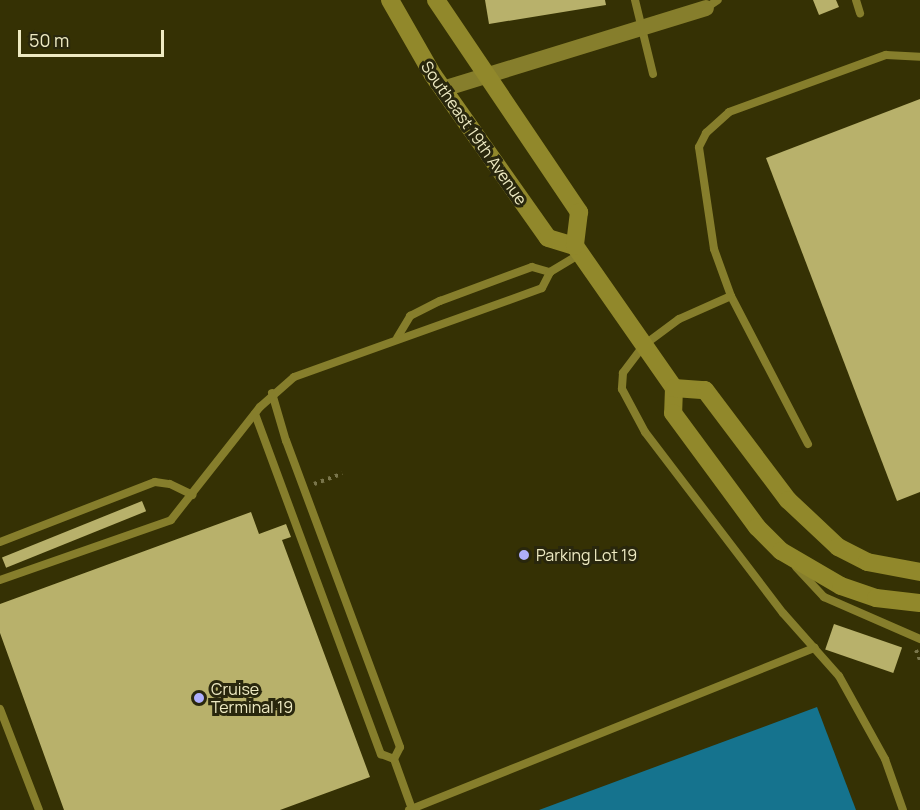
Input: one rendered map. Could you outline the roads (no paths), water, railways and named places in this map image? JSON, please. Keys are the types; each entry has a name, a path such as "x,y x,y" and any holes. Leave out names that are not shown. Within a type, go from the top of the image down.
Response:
{"street":[{"name":"Southeast 19th Avenue","path":"390,0 413,45 548,238 577,250"},
{"path":"436,0 579,212 577,250 674,388 673,413 737,502 781,551 841,586 876,598 920,603"},
{"path":"443,89 641,29 712,4"},
{"path":"674,388 705,390 788,500 838,548 867,562 920,572"}],"lane":[{"path":"635,0 653,74"},
{"path":"856,0 860,12"},
{"path":"808,444 731,296 714,249 699,147 706,133 729,112 886,55 920,57"},
{"path":"0,580 171,520 272,393 294,377 397,338 542,288 550,272 577,250"},
{"path":"397,338 410,316 440,301 532,267 550,272"},
{"path":"731,296 686,314 644,345 623,374 622,389 645,432 839,676 885,759 903,810"},
{"path":"272,393 286,441 400,747 394,759 410,809 815,648"},
{"path":"255,414 381,754 394,759"},
{"path":"0,542 155,482 170,484 193,495"},
{"path":"781,551 824,597 920,639"},
{"path":"0,709 39,810"}],"water":[{"path":"817,707 856,810 539,810"}],"place":[{"name":"Parking Lot 19","path":"524,555"},
{"name":"Cruise Terminal 19","path":"199,698"}]}
